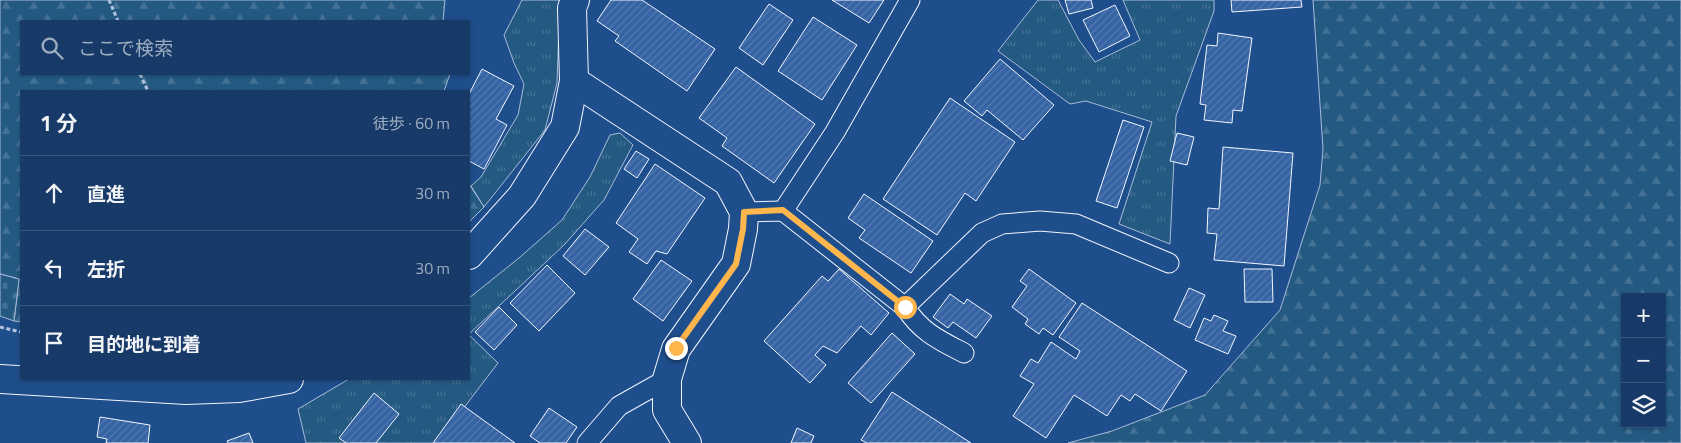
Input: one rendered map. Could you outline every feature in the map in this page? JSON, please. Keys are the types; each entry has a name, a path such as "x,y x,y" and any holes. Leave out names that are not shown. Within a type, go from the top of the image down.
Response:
{"street":[{"path":"470,254 522,196 565,126 574,81 572,8 574,0"},
{"path":"574,81 728,182 744,212 743,229 736,264 676,348 666,379 667,410 687,443"},
{"path":"0,379 186,390 238,388 283,380"}],"lane":[{"path":"783,210 835,132 910,0"},
{"path":"744,212 783,210 905,307 914,321 934,337 964,353"},
{"path":"905,307 982,233 1002,224 1040,221 1076,224 1169,263"},
{"path":"587,443 619,406 666,379"}],"path":[{"path":"109,0 118,20"},
{"path":"140,75 148,90"},
{"path":"0,327 20,332"}],"green space":[{"path":"0,0 445,0 443,20 20,20 20,75 450,75 444,90 20,90 20,322 14,321 19,279 0,274"},
{"path":"522,0 560,0 557,83 545,130 484,207 471,186 481,177 518,115 524,84 504,35"},
{"path":"1038,0 1058,0 1079,40 1095,62 1140,40 1123,0 1214,0 1214,11 1176,116 1170,244 1119,224 1152,122 1086,101 1070,104 998,51"},
{"path":"1313,0 1681,0 1681,443 1068,443 1112,431 1205,395 1280,310 1320,185 1323,149"},
{"path":"620,133 633,145 604,200 564,245 470,333 470,297 562,220 590,177 610,135"},
{"path":"470,186 484,207 470,221"},
{"path":"0,274 19,279 14,321 0,316"},
{"path":"470,336 498,363 437,443 306,443 298,409 347,380 470,380"}],"building":[{"path":"611,0 642,0 715,49 687,91 615,41 619,36 597,21"},
{"path":"832,0 884,0 869,23"},
{"path":"1065,0 1091,0 1093,8 1069,14"},
{"path":"1231,0 1301,0 1302,7 1232,12"},
{"path":"769,4 793,20 763,65 739,48"},
{"path":"1115,5 1130,36 1099,52 1083,20"},
{"path":"813,17 857,45 822,100 778,71"},
{"path":"1218,33 1252,38 1242,111 1233,110 1232,123 1204,120 1206,105 1200,104 1207,45 1217,46"},
{"path":"1000,59 1054,105 1023,140 987,110 982,116 964,101"},
{"path":"736,67 815,124 774,183 722,146 727,138 699,118"},
{"path":"482,69 514,86 496,119 507,125 484,169 470,162 470,92"},
{"path":"950,98 1015,142 976,201 965,193 937,235 883,199"},
{"path":"1123,120 1144,127 1117,208 1096,201"},
{"path":"1177,133 1194,137 1187,165 1170,161"},
{"path":"1223,147 1293,153 1284,266 1214,260 1217,234 1207,233 1208,208 1219,209"},
{"path":"636,151 649,159 637,178 624,169"},
{"path":"655,164 705,198 667,254 656,251 647,264 629,252 638,239 616,223"},
{"path":"864,194 933,241 911,273 859,238 865,230 848,218"},
{"path":"585,229 609,247 585,275 563,256"},
{"path":"661,260 692,281 663,321 633,299"},
{"path":"547,265 575,293 539,331 510,303"},
{"path":"839,269 889,313 871,335 861,326 837,353 823,346 815,355 826,365 810,383 764,341 822,276 828,281"},
{"path":"1029,269 1076,303 1053,335 1043,328 1039,334 1025,324 1028,319 1012,307 1027,286 1020,281"},
{"path":"1244,269 1272,269 1273,302 1245,302"},
{"path":"1189,288 1205,295 1190,328 1174,320"},
{"path":"950,294 964,304 967,299 992,316 976,338 953,322 948,328 933,317"},
{"path":"1082,303 1187,371 1161,411 1135,394 1130,401 1121,395 1107,416 1074,395 1046,438 1013,416 1034,384 1020,376 1031,359 1038,363 1051,342 1076,359 1080,351 1059,337"},
{"path":"499,307 517,325 494,350 475,332"},
{"path":"1214,315 1228,321 1223,331 1236,336 1228,354 1195,340 1204,318 1211,321"},
{"path":"892,333 915,354 871,403 848,383"},
{"path":"892,392 971,443 867,443 861,440"},
{"path":"374,393 399,414 376,443 346,443 339,438"},
{"path":"461,404 515,443 433,443"},
{"path":"549,408 577,427 566,443 540,443 530,436"},
{"path":"100,417 150,425 148,443 106,443 107,439 97,437"},
{"path":"797,428 814,436 811,443 791,443"},
{"path":"249,433 253,443 228,443 227,441"}],"route":[{"path":"676,348 736,264 743,229 744,212 783,210 905,307"}]}
